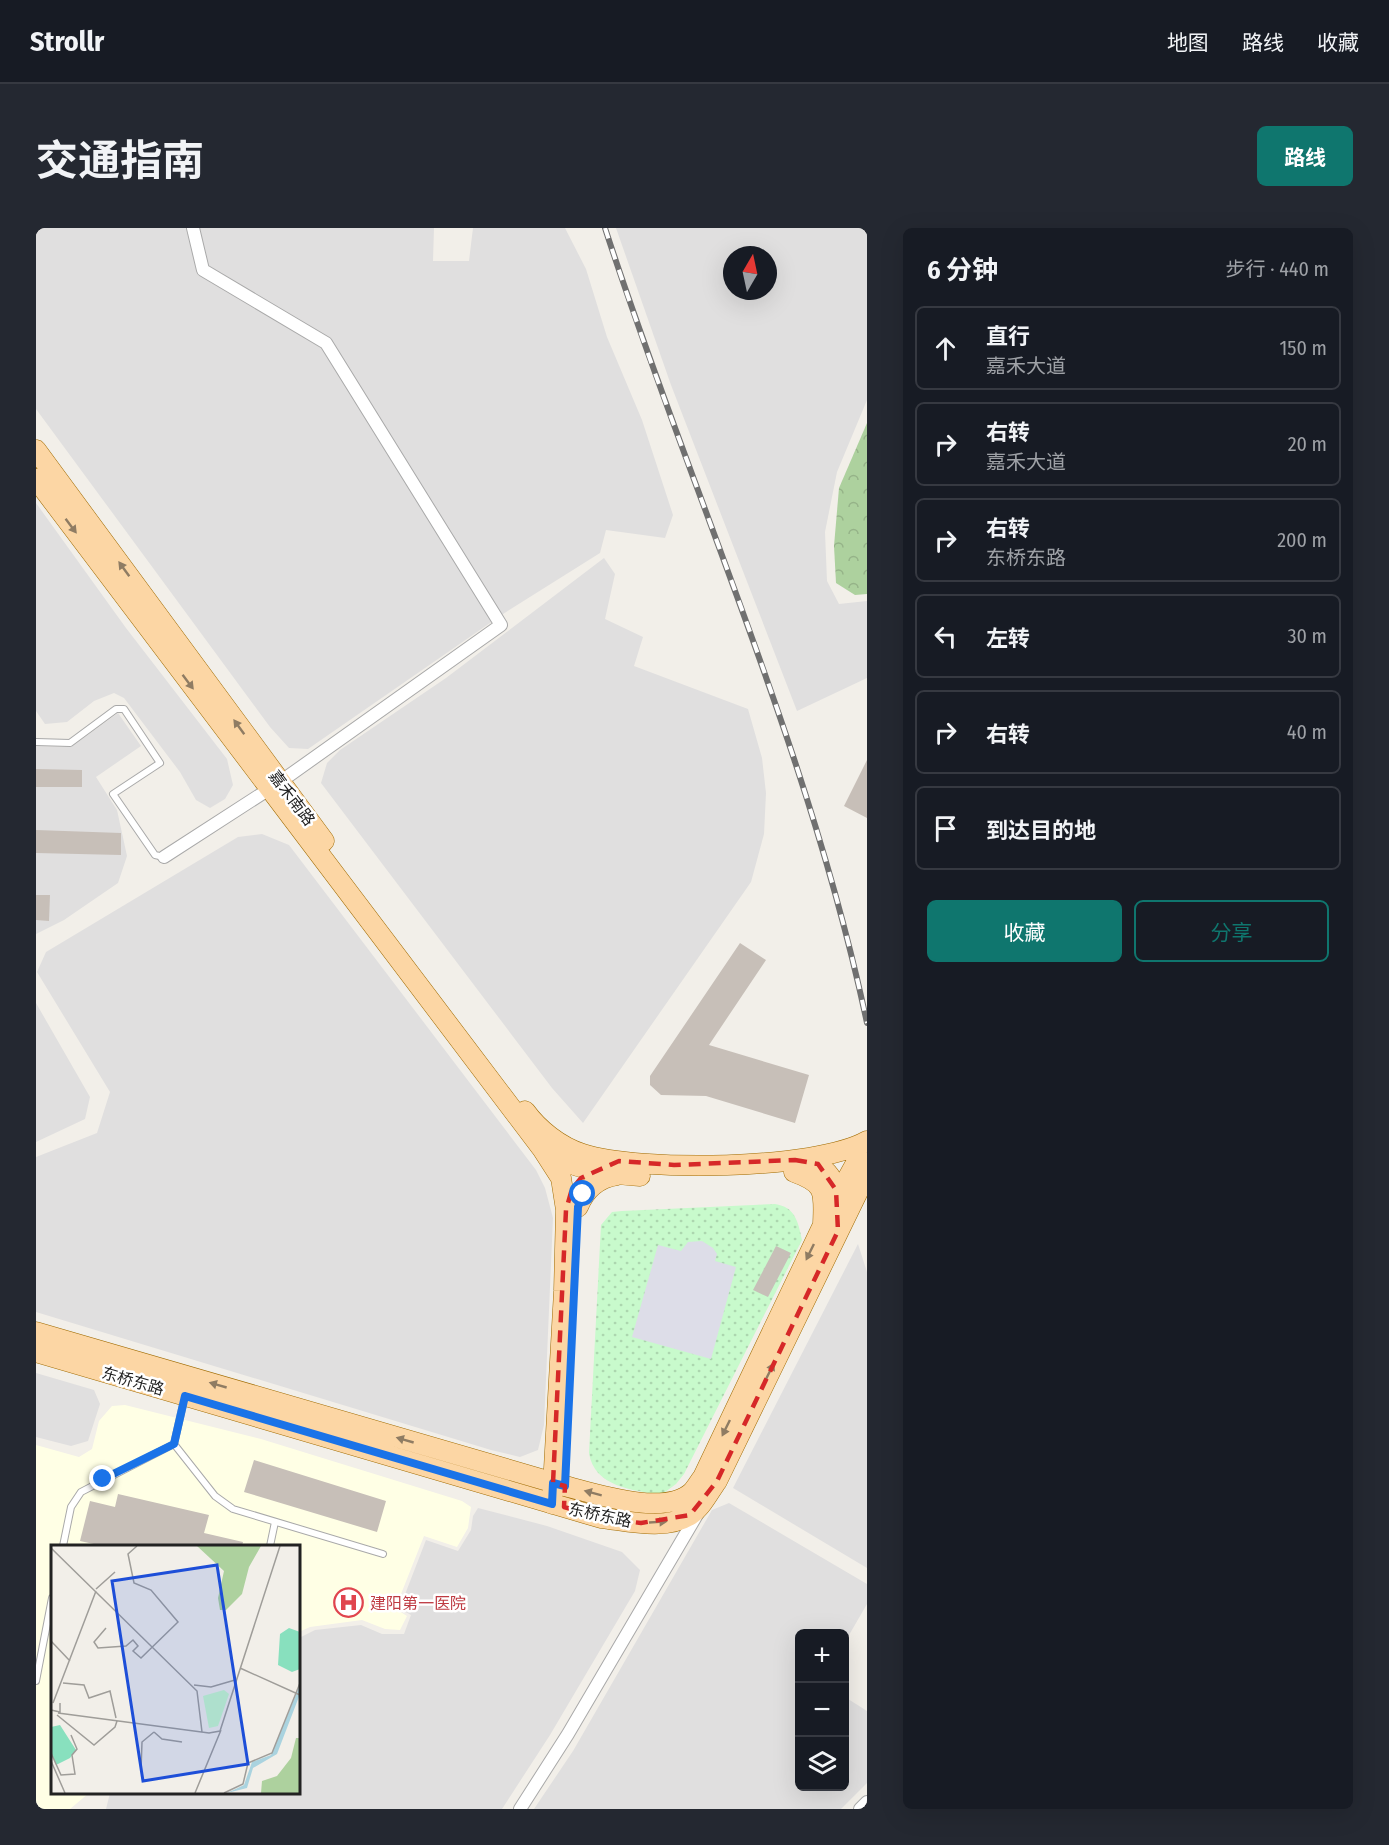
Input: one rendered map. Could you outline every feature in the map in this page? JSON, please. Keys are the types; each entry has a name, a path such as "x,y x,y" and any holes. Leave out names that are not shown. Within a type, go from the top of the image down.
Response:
{"main road":[{"name":"嘉禾南路","path":"36,450 274,786"},
{"name":"嘉禾南路","path":"36,479 274,786 528,1124 549,1145"},
{"path":"528,1124 558,1152 569,1182 572,1207 558,1505"},
{"path":"837,1197 863,1164 867,1142"},
{"path":"795,1166 855,1148 867,1142"},
{"path":"549,1145 569,1182"},
{"path":"549,1145 558,1160 594,1170 621,1168"},
{"path":"549,1145 621,1168 659,1176 795,1166 823,1169 863,1164"},
{"name":"东桥东路","path":"36,1332 559,1484 644,1503 668,1502 691,1493 703,1477 863,1164"},
{"path":"795,1166 814,1179 821,1187 831,1228"},
{"path":"572,1207 593,1185 621,1168"},
{"path":"823,1169 831,1175 837,1197 831,1228"},
{"path":"569,1182 594,1170"},
{"name":"东桥东路","path":"36,1352 601,1518 631,1522 669,1522 690,1515 717,1481 831,1228"}],"street":[{"path":"164,857 274,786 501,625 326,343 203,270 192,228"},
{"path":"520,1809 568,1734 717,1481"},
{"path":"860,1809 867,1802"}],"lane":[{"path":"36,742 70,743 116,709 124,709 160,763 113,794 155,855 164,857"},
{"path":"63,1545 70,1507 81,1492 174,1444 185,1396"},
{"path":"174,1444 215,1496 233,1509 383,1554"},
{"path":"270,1545 275,1522"},
{"path":"36,1681 51,1603"}],"highlighted area":[{"path":"795,1160 818,1164 836,1190 838,1231 717,1481 690,1515 641,1523 601,1518 564,1507 565,1486 553,1483 566,1210 572,1189 581,1178 619,1161 674,1165"}],"shaded area":[{"path":"36,228 434,228 433,261 469,261 473,228 565,228 586,269 607,337 642,420 673,515 665,538 606,530 600,553 503,614 308,749 289,748 270,727 36,409"},
{"path":"616,228 867,228 867,400 837,472 825,532 827,581 839,604 867,601 867,678 797,711 671,385"},
{"path":"36,503 126,628 227,759 233,785 225,799 210,808 196,800 180,772 124,698 114,693 94,701 67,722 45,724 36,711"},
{"path":"604,558 615,574 605,619 643,637 634,666 748,709 762,758 766,793 764,834 751,882 583,1123 552,1088 321,783 327,763 340,750 446,678"},
{"path":"118,713 141,746 96,777 117,810 127,856 118,883 64,920 36,934 36,746 71,747"},
{"path":"262,834 289,845 536,1170 545,1188 553,1218 544,1425 538,1450 520,1457 491,1450 36,1312 36,1157 97,1133 110,1092 37,972 46,952 238,837"},
{"path":"36,1003 90,1097 85,1119 36,1142"},
{"path":"702,1241 713,1248 717,1254 715,1261 736,1267 711,1359 632,1337 658,1245 681,1251 688,1242"},
{"path":"858,1244 867,1272 867,1568 733,1488"},
{"path":"36,1373 94,1390 100,1404 88,1441 71,1446 36,1437"},
{"name":"建阳第一医院","path":"125,1405 261,1439 462,1501 471,1507 468,1528 457,1547 424,1536 401,1594 399,1611 407,1616 400,1630 385,1629 362,1620 310,1627 300,1632 300,1545 51,1545 51,1794 88,1794 70,1809 36,1809 36,1445 79,1457 92,1449 99,1421 112,1406"},
{"path":"729,1503 867,1584 867,1604 849,1635 849,1629 795,1629 795,1791 849,1791 849,1700 867,1711 867,1783 841,1809 534,1809 573,1751 712,1510"},
{"path":"478,1508 547,1526 622,1552 640,1570 635,1591 550,1735 502,1809 106,1809 110,1794 300,1794 300,1638 315,1630 361,1625 382,1634 404,1634 411,1615 402,1610 404,1597 426,1540 458,1551 471,1530 473,1516"}],"green space":[{"path":"867,423 867,594 855,595 836,583 834,546 839,488"},
{"path":"775,1204 787,1208 794,1216 802,1240 684,1474 676,1484 661,1495 616,1485 607,1480 592,1464 589,1453 601,1225 612,1212"}],"building":[{"path":"867,760 867,818 844,806"},
{"path":"36,769 82,770 82,787 36,787"},
{"path":"36,830 121,833 121,855 36,853"},
{"path":"36,895 50,895 49,921 36,920"},
{"path":"740,943 766,960 709,1045 809,1075 795,1123 706,1096 661,1095 650,1085 650,1076"},
{"path":"776,1246 791,1253 768,1297 753,1290"},
{"path":"254,1460 386,1501 377,1532 244,1492"},
{"path":"118,1494 209,1515 204,1533 243,1542 242,1545 98,1545 80,1541 90,1501 115,1507"}],"railway":[{"path":"605,228 781,721 814,820 843,921 867,1023"}],"place":[{"name":"建阳第一医院","path":"349,1603"}],"route":[{"path":"103,1479 174,1444 185,1396 552,1504 553,1483 565,1486 578,1207 583,1194"}]}
